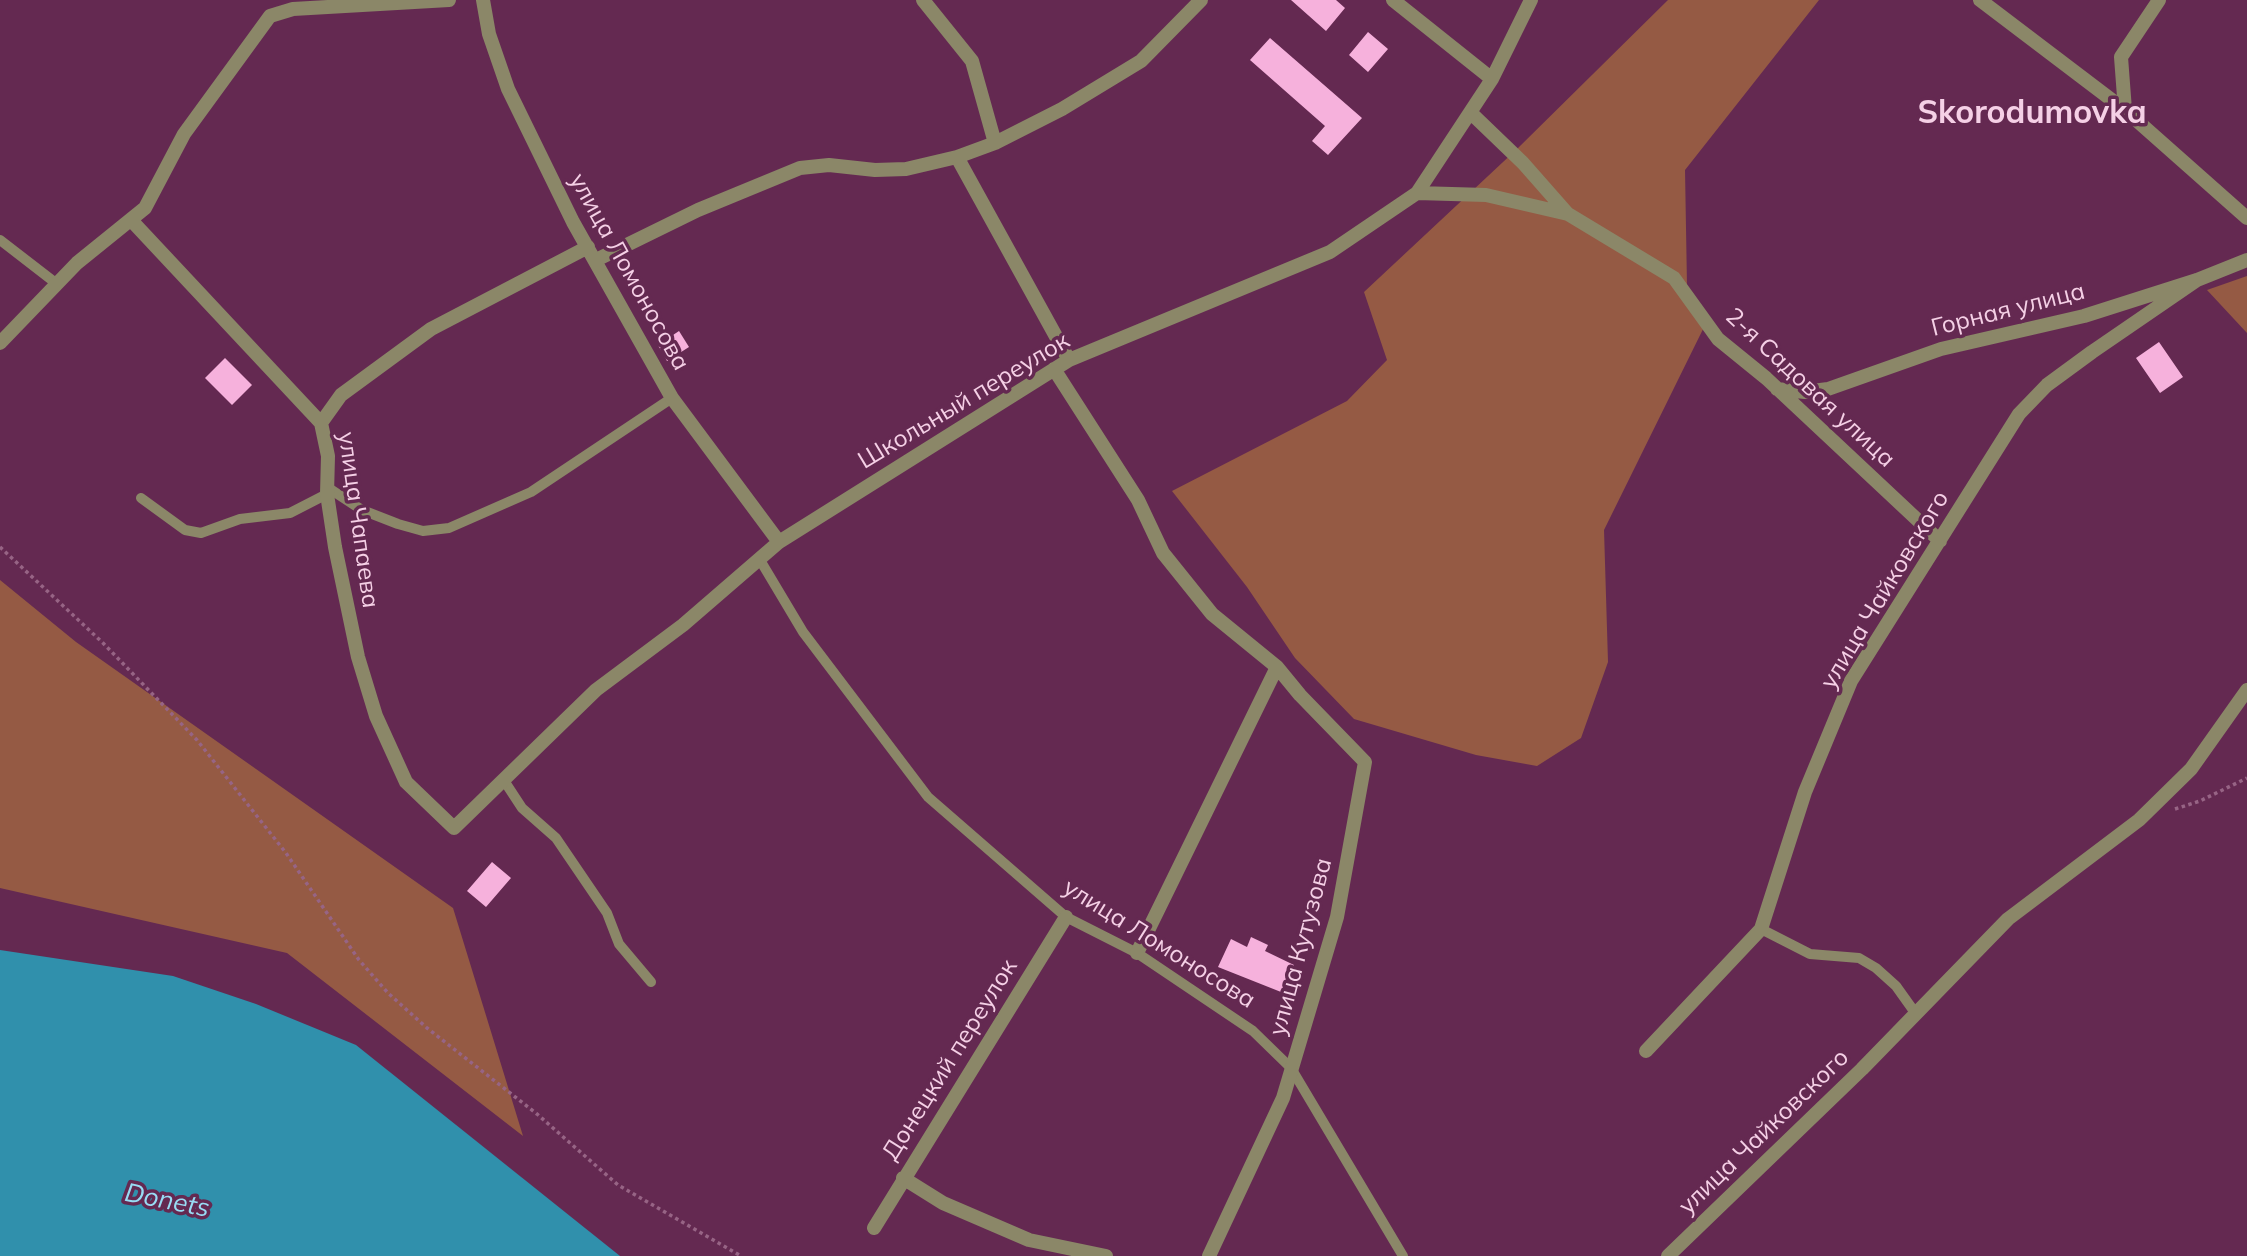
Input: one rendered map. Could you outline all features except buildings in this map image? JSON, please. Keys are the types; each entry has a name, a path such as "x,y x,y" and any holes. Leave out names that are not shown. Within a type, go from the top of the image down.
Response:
{"street":[{"path":"0,343 77,264 145,208 184,135 270,16 293,9 449,0"},
{"name":"улица Ломоносова","path":"483,0 489,34 508,89 592,254 672,398 779,542"},
{"path":"923,0 972,61 995,143"},
{"path":"321,422 341,395 431,329 592,254 698,210 800,168 829,165 875,170 906,169 957,157 995,143 1062,110 1140,61 1201,0"},
{"path":"1393,0 1492,79"},
{"name":"Школьный переулок","path":"454,828 596,690 683,625 779,542 1069,360 1330,252 1417,193 1492,79 1531,0"},
{"path":"1980,0 2125,110 2247,218"},
{"path":"2125,110 2121,57 2159,0"},
{"path":"1471,113 1522,163 1568,214"},
{"path":"957,157 1069,360"},
{"name":"2-я Садовая улица","path":"1417,193 1486,195 1568,214 1674,278 1718,339 1777,389 1940,541"},
{"name":"улица Чапаева","path":"131,220 321,422 328,456 327,491 358,657 376,716 406,782 454,828"},
{"name":"Горная улица","path":"1777,389 1805,392 1828,389 1941,349 2084,316 2197,281 2247,260"},
{"name":"улица Чайковского","path":"1646,1051 1760,929 1805,792 1851,681 2019,414 2047,385 2197,281"},
{"name":"улица Кутузова","path":"1054,369 1138,500 1163,553 1212,614 1278,667 1300,695 1365,762 1337,917 1283,1098 1209,1256"},
{"path":"1137,953 1278,667"},
{"name":"улица Чайковского","path":"1668,1256 1916,1014 2008,919 2139,820 2191,769 2247,690"},
{"name":"Донецкий переулок","path":"874,1228 1066,917"},
{"path":"903,1178 943,1203 1029,1240 1106,1256"}],"lane":[{"path":"0,240 57,284"},
{"path":"141,498 186,530 201,533 240,519 289,513 327,491 362,510 398,524 423,531 449,528 531,492 672,398"},
{"name":"улица Ломоносова","path":"760,560 803,632 928,797 1066,917 1137,953 1253,1031 1292,1068 1403,1256"},
{"path":"503,779 522,807 556,838 607,913 619,944 650,982"},
{"path":"1760,929 1810,954 1859,958 1876,968 1896,986 1916,1014"}],"path":[{"path":"0,547 103,643 197,740 285,853 359,960 388,993 427,1028 537,1114 618,1185 741,1256"},
{"path":"2139,820 2200,801 2247,779"}],"shaded area":[{"path":"1668,0 1819,0 1685,170 1687,286 1708,319 1604,530 1608,662 1581,738 1537,766 1476,755 1354,719 1295,658 1247,587 1172,491 1347,401 1387,360 1364,292 1518,148"},
{"path":"2247,276 2247,333 2207,290"},
{"path":"0,580 76,642 453,908 523,1136 287,953 0,888"}],"water":[{"name":"Donets","path":"0,950 173,976 256,1004 356,1045 620,1256 0,1256"}],"district":[{"name":"Skorodumovka","path":"2032,113"}]}
